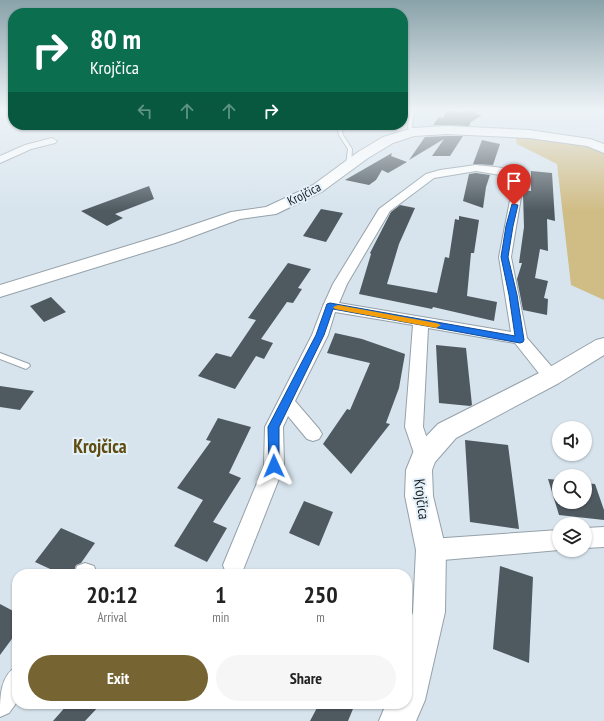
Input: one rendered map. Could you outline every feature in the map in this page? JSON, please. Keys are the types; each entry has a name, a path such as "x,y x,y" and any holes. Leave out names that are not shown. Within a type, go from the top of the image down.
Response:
{"main road":[{"name":"Krojčica","path":"0,291 169,239 237,216 270,210 318,188 349,165 382,144"},
{"name":"Krojčica","path":"592,144 604,149"},
{"name":"Krojčica","path":"412,680 429,612 431,550 419,496 419,470 424,456 447,431 551,377 604,345"},
{"path":"397,721 403,709"}],"street":[{"path":"0,160 28,147 41,144"},
{"path":"234,565 274,466 274,427 320,335 330,306 340,284 385,209 401,195 430,176 440,173 476,168 509,173 517,179 518,185 505,257 520,340 551,377"},
{"path":"330,306 520,340"},
{"path":"421,323 414,427 424,456"},
{"path":"286,402 313,434"},
{"path":"592,538 604,537"},
{"path":"431,550 552,541"},
{"path":"0,704 12,686"}],"lane":[{"path":"347,144 350,149 349,165"},
{"path":"0,356 26,366"}],"shaded area":[{"path":"517,144 581,144 604,147 604,300 571,285 557,164"}],"building":[{"path":"420,144 436,144 409,160"},
{"path":"441,144 458,144 450,156 432,156"},
{"path":"481,144 500,144 493,165 473,164"},
{"path":"392,153 391,156 407,162 388,173 382,170 376,180 369,185 345,180"},
{"path":"531,171 552,173 555,221 547,219 548,251 540,249 535,278 548,281 544,298 548,299 547,315 523,310 517,279 522,263 519,263 524,227 523,194 524,190 531,191"},
{"path":"476,173 490,175 486,187 483,208 463,201 469,174"},
{"path":"149,186 154,199 115,214 123,218 107,226 81,211"},
{"path":"400,205 415,208 399,244 387,284 437,293 445,257 449,258 455,219 459,220 459,216 479,220 474,253 471,253 467,296 497,302 494,321 433,307 432,309 359,294 371,254 370,253 391,212"},
{"path":"321,209 343,213 326,242 303,236"},
{"path":"288,263 311,269 298,288 302,289 293,303 287,302 261,339 273,343 264,359 256,356 235,389 198,376 216,353 231,357 256,320 248,318"},
{"path":"51,297 66,312 44,322 30,306"},
{"path":"335,333 362,339 405,354 399,388 386,423 390,424 351,474 323,444 347,409 350,410 370,363 327,353"},
{"path":"436,345 466,348 472,405 439,403"},
{"path":"0,386 34,391 20,410 0,407"},
{"path":"218,418 251,427 229,473 241,478 213,522 227,528 207,562 174,546 203,500 177,488 211,441 206,440"},
{"path":"465,440 508,445 519,529 470,522"},
{"path":"548,479 552,479 552,492"},
{"path":"592,484 595,484 604,510 604,520 592,519 592,517 559,515 557,509 592,509"},
{"path":"304,501 333,512 319,546 289,533"},
{"path":"61,528 95,543 81,563 76,565 75,569 50,569 35,562"},
{"path":"500,566 533,577 529,663 493,649"},
{"path":"0,604 12,610 12,639 0,655"},
{"path":"64,709 96,709 85,721 53,721"},
{"path":"316,709 353,709 348,721 310,721"}],"slow traffic":[{"path":"338,307 436,325"}],"district":[{"name":"Krojčica","path":"100,446"}],"route":[{"path":"274,466 274,427 320,335 330,306 520,340 505,257 509,226 514,205"}]}
